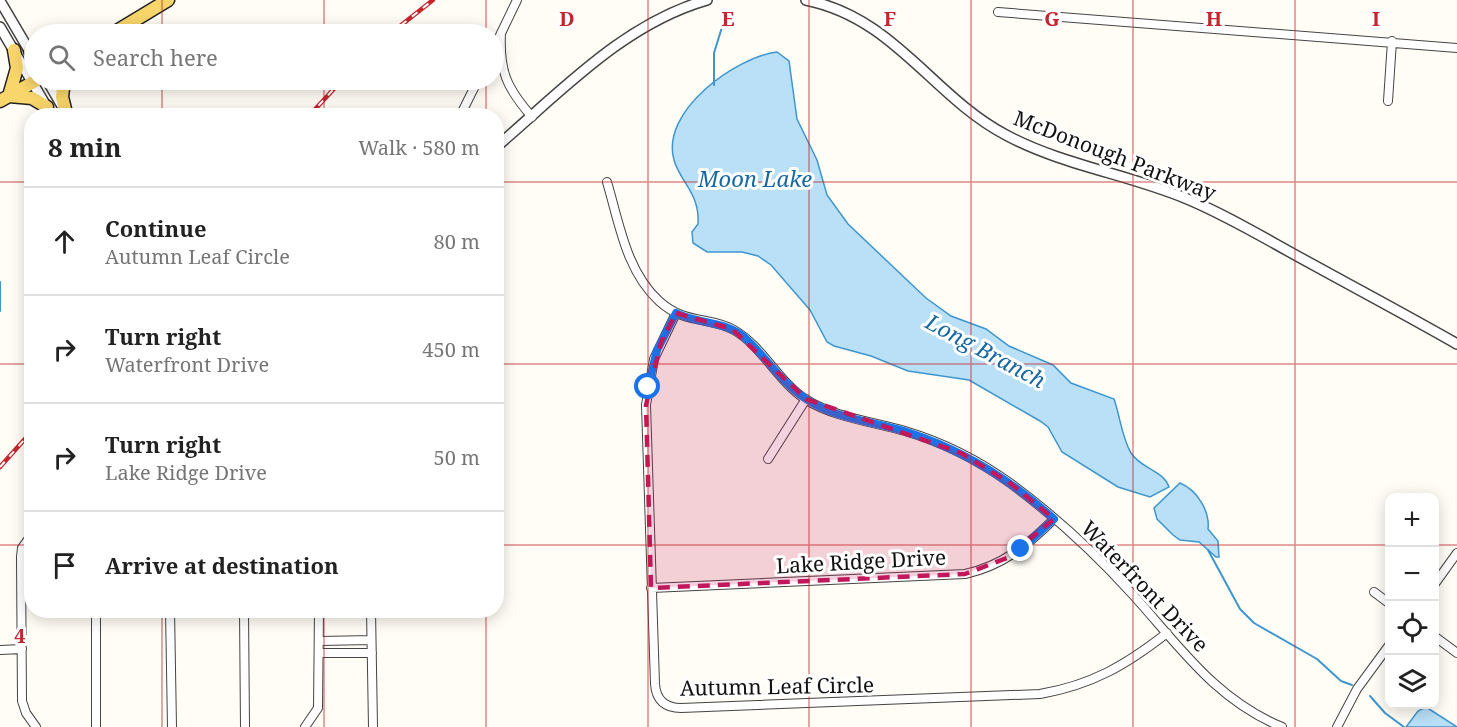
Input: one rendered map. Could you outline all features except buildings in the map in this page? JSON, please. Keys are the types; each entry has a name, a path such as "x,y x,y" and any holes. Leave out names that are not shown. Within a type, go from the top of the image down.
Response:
{"main road":[{"path":"128,24 168,0"},
{"path":"5,98 17,68 14,50"},
{"path":"5,98 24,87"},
{"path":"63,90 65,108"},
{"path":"5,98 32,98 46,108"}],"street":[{"path":"504,27 517,0"},
{"path":"504,140 634,32 665,15 707,0"},
{"name":"McDonough Parkway","path":"806,0 836,9 878,31 972,112 1004,134 1036,149 1147,184 1206,207 1457,344"},
{"path":"0,1 24,40"},
{"path":"998,12 1392,41 1457,48"},
{"path":"0,27 24,65"},
{"path":"1388,101 1392,41"},
{"path":"504,75 512,94 532,117"},
{"path":"40,90 48,108"},
{"path":"53,90 63,108"},
{"path":"464,108 473,90"},
{"name":"Waterfront Drive","path":"606,182 631,262 659,302 690,320 732,329 744,337 806,399 832,411 908,432 961,453 1010,483 1107,567 1216,688 1238,705 1282,727"},
{"name":"Autumn Leaf Circle","path":"676,313 654,359 646,405 655,690 661,702 676,708 1040,694 1075,686 1118,669 1167,633"},
{"path":"768,459 806,399"},
{"name":"Lake Ridge Drive","path":"651,588 965,574 1007,558 1034,539 1054,519"},
{"path":"24,545 21,557 22,701 26,713 36,727"},
{"path":"1439,578 1457,554"},
{"path":"1374,592 1385,601"},
{"path":"96,618 96,727"},
{"path":"170,618 172,727"},
{"path":"244,618 245,727"},
{"path":"309,726 318,708 319,618"},
{"path":"371,618 372,727"},
{"path":"320,641 371,640"},
{"path":"1439,640 1457,653"},
{"path":"0,650 22,649"},
{"path":"1337,727 1357,689 1385,650"},
{"path":"320,653 372,653"}],"highlighted area":[{"path":"676,313 732,329 806,399 961,453 1010,483 1054,519 1007,558 965,574 651,588 646,405 661,342"}],"water":[{"name":"Moon Lake","path":"777,52 789,61 797,119 817,160 827,195 848,224 926,298 951,316 986,329 1009,346 1053,365 1071,383 1114,399 1125,441 1131,453 1140,463 1162,477 1169,487 1150,497 1118,487 1062,452 1048,427 1040,421 969,380 908,371 871,356 834,346 827,342 810,310 771,265 758,256 742,252 707,252 693,243 692,232 698,224 698,213 693,196 674,160 673,141 678,123 705,90 723,75 760,56"},
{"path":"1180,483 1197,496 1205,508 1208,529 1218,541 1219,557 1199,542 1180,540 1157,519 1154,508"},
{"path":"1429,709 1457,727 1406,727 1418,711"}],"waterway":[{"name":"Long Branch","path":"714,85 714,53 723,24"},
{"path":"0,282 0,311"},
{"name":"Long Branch","path":"1208,550 1240,609 1254,623 1317,659 1341,681 1352,685"},
{"name":"Long Branch","path":"1370,696 1385,713 1404,727"}],"railway":[{"path":"403,24 433,0"},
{"path":"316,108 333,90"},
{"path":"0,467 24,440"}],"route":[{"path":"648,387 657,350 676,313 690,320 732,329 744,337 806,399 832,411 934,441 982,465 1029,497 1054,519 1021,549"}]}
